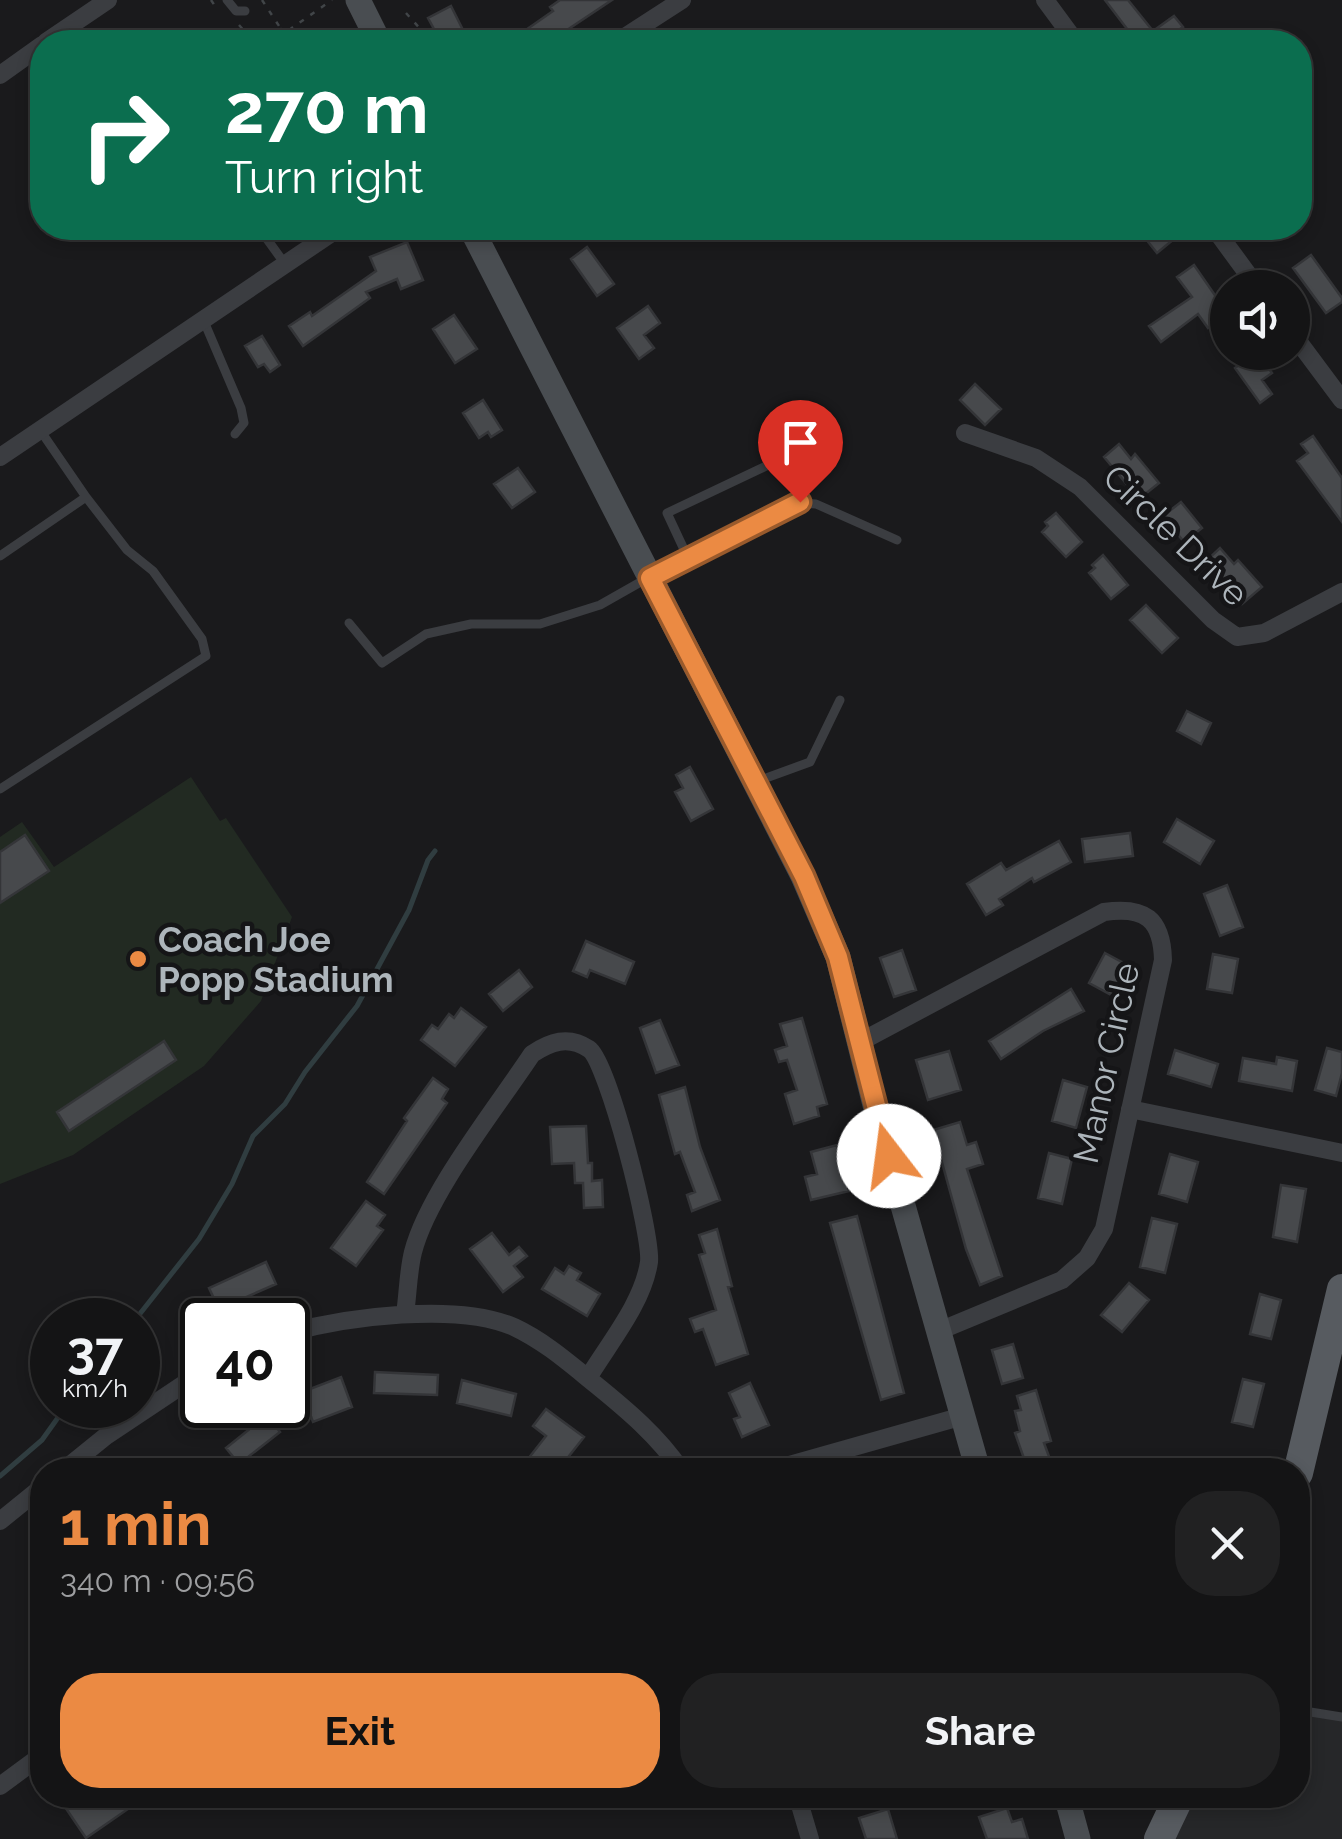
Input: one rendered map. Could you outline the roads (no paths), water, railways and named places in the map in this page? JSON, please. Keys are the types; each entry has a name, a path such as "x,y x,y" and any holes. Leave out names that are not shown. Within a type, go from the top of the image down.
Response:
{"main road":[{"path":"1302,1458 1338,1324 1342,1288"},
{"path":"1159,1839 1174,1808"}],"street":[{"path":"64,30 108,0"},
{"path":"358,0 373,30"},
{"path":"636,30 682,0"},
{"path":"1045,0 1067,30"},
{"path":"0,75 30,54"},
{"path":"0,457 321,240"},
{"path":"477,240 804,876 838,957 879,1121 975,1458"},
{"path":"1223,240 1245,270"},
{"path":"1310,357 1342,400"},
{"name":"Circle Drive","path":"965,433 1036,458 1080,487 1213,620 1236,637 1264,633 1342,592"},
{"name":"Manor Circle","path":"860,1042 1104,912 1128,908 1149,918 1162,937 1163,960 1104,1230 1087,1258 1062,1280 939,1332"},
{"path":"405,1314 413,1254 423,1224 447,1182 532,1054 552,1041 570,1041 591,1050 604,1075 648,1230 649,1262 640,1290 588,1378"},
{"path":"1130,1109 1342,1153"},
{"path":"310,1327 405,1314 454,1315 510,1326 550,1348 631,1413 670,1458"},
{"path":"80,1458 180,1387"},
{"path":"814,1458 963,1416"},
{"path":"0,1521 30,1497"},
{"path":"0,1786 30,1764"},
{"path":"801,1808 810,1839"},
{"path":"1070,1808 1078,1839"}],"lane":[{"path":"227,0 236,12 245,11"},
{"path":"268,240 285,264"},
{"path":"203,319 241,408 244,422 234,434"},
{"path":"0,789 206,656 202,639 153,572 127,550 40,430"},
{"path":"688,558 667,513 781,459 800,502"},
{"path":"0,556 86,497"},
{"path":"349,623 382,663 426,634 471,624 540,624 600,605 800,502 816,504 898,540"},
{"path":"755,782 810,762 840,700"},
{"path":"1310,1712 1342,1717"}],"waterway":[{"path":"152,1298 199,1239 232,1184 253,1136 285,1104 357,1006 409,910 435,851"},
{"path":"0,1476 51,1428"}],"place":[{"name":"Coach Joe Popp Stadium","path":"138,959"}]}
